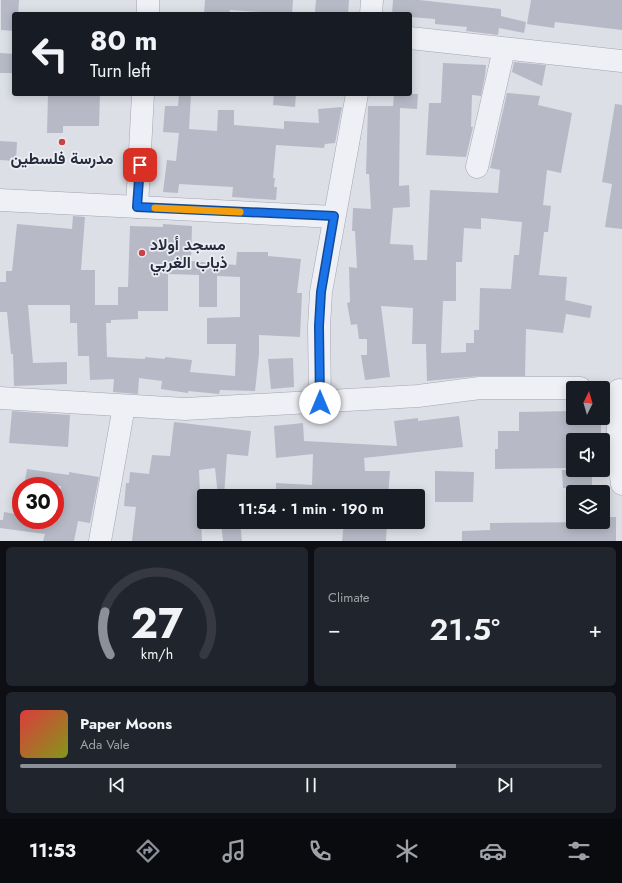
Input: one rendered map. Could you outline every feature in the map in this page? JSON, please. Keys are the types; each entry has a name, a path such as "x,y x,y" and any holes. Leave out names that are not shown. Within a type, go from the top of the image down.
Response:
{"street":[{"path":"148,0 148,12"},
{"path":"371,12 372,0"},
{"path":"412,38 622,61"},
{"path":"477,167 504,49"},
{"path":"137,207 143,96"},
{"path":"320,403 319,326 321,292 357,96"},
{"path":"0,200 334,216"},
{"path":"0,398 185,409 320,403 418,396 480,388 566,388"},
{"path":"615,390 619,465 622,484"},
{"path":"100,541 124,406"}],"building":[{"path":"1,0 19,0 18,12 12,12 12,31 1,30"},
{"path":"205,0 293,0 292,12 230,10 230,12 204,12"},
{"path":"316,0 349,0 348,12 315,12"},
{"path":"393,0 419,0 501,9 501,16 526,22 524,33 499,28 498,35 466,31 467,27 435,24 435,19 412,17 412,12 392,12"},
{"path":"531,0 622,0 622,30 555,22 554,28 527,24"},
{"path":"0,53 12,54 12,73 0,73"},
{"path":"514,62 546,65 542,86 512,72"},
{"path":"443,63 486,65 481,96 472,95 471,127 473,127 466,157 426,155 429,103 441,103"},
{"path":"507,93 540,96 538,105 572,113 561,173 547,170 543,205 551,206 548,232 544,232 539,275 567,277 565,300 592,306 590,318 566,314 563,333 526,329 525,376 480,376 427,381 426,344 412,344 413,308 381,306 390,377 365,380 361,355 367,355 367,339 359,339 357,324 351,325 347,303 350,302 349,267 357,268 355,231 352,231 353,208 371,209 369,174 366,174 368,106 393,106 394,96 412,96 412,94 418,94 417,109 400,108 399,186 409,185 410,207 393,208 390,244 413,245 414,260 427,260 430,190 498,193 500,170 490,168","holes":["481,218 522,222 519,255 514,255 511,289 480,288 479,330 474,330 474,343 466,343 466,352 441,353 443,301 456,301 456,262 462,262 464,228 481,229"]},
{"path":"48,96 100,96 99,126 63,126 63,133 47,133"},
{"path":"179,96 191,96 189,129 217,131 218,110 234,110 234,125 284,129 284,121 319,123 318,109 342,107 335,143 325,144 324,148 276,145 273,178 275,178 274,187 277,187 276,200 232,197 233,187 179,184 178,193 163,192 167,160 176,161 179,133 163,132 165,106 178,106"},
{"path":"274,96 296,96 295,107 273,105"},
{"path":"615,104 622,105 622,229 605,227 612,184 602,182"},
{"path":"0,141 17,142 16,161 0,160"},
{"path":"73,216 85,217 81,270 95,270 95,305 118,305 118,287 128,287 130,226 163,227 163,224 192,226 191,261 236,265 237,252 268,252 268,256 301,259 297,293 302,293 300,337 259,335 259,354 255,391 220,390 219,394 188,391 188,393 161,389 162,381 139,378 138,394 113,392 114,379 90,380 89,356 78,356 77,323 70,323 70,305 28,305 33,363 67,362 67,384 14,386 13,354 11,354 7,312 0,312 0,282 6,282 6,271 12,271 17,224 72,229","holes":["168,274 199,275 199,307 217,307 217,276 240,277 240,317 207,318 207,344 236,344 235,376 190,372 192,360 165,357 165,359 145,357 145,359 107,357 106,323 111,323 111,320 138,319 138,311 168,311"]},
{"path":"293,358 294,387 271,389 268,359"},
{"path":"12,411 70,415 68,447 9,443"},
{"path":"566,411 566,425 601,425 601,433 566,433 566,468 495,469 495,449 498,449 498,431 519,431 519,412"},
{"path":"459,416 463,447 364,458 365,471 390,471 389,489 276,489 276,483 312,485 313,454 276,458 274,426 303,423 304,441 397,446 394,421 418,418 418,421"},
{"path":"174,422 251,431 248,456 227,454 224,489 217,489 215,468 199,470 200,489 197,489 197,529 201,529 202,541 132,541 136,507 124,506 126,483 129,483 130,472 149,474 152,455 170,456"},
{"path":"27,469 69,475 69,472 99,477 90,523 78,521 74,541 43,541 45,534 0,528 0,520 3,520 4,512 12,513 12,529 64,529 64,477 26,477"},
{"path":"562,470 566,470 566,477 592,477 592,485 566,485 566,488 563,488"},
{"path":"435,471 474,472 473,502 435,502"},
{"path":"610,517 616,517 616,541 462,541 462,531 490,530 490,523 566,522 566,529 610,529"},
{"path":"222,529 241,529 242,541 223,541"},
{"path":"343,529 387,529 386,541 342,541"}],"slow traffic":[{"path":"155,208 240,212"}],"place":[{"name":"مدرسة فلسطين","path":"62,142"},
{"name":"مسجد أولاد ذياب الغربي","path":"142,253"}],"route":[{"path":"140,165 137,207 334,216 321,292 319,326 320,403"}]}
